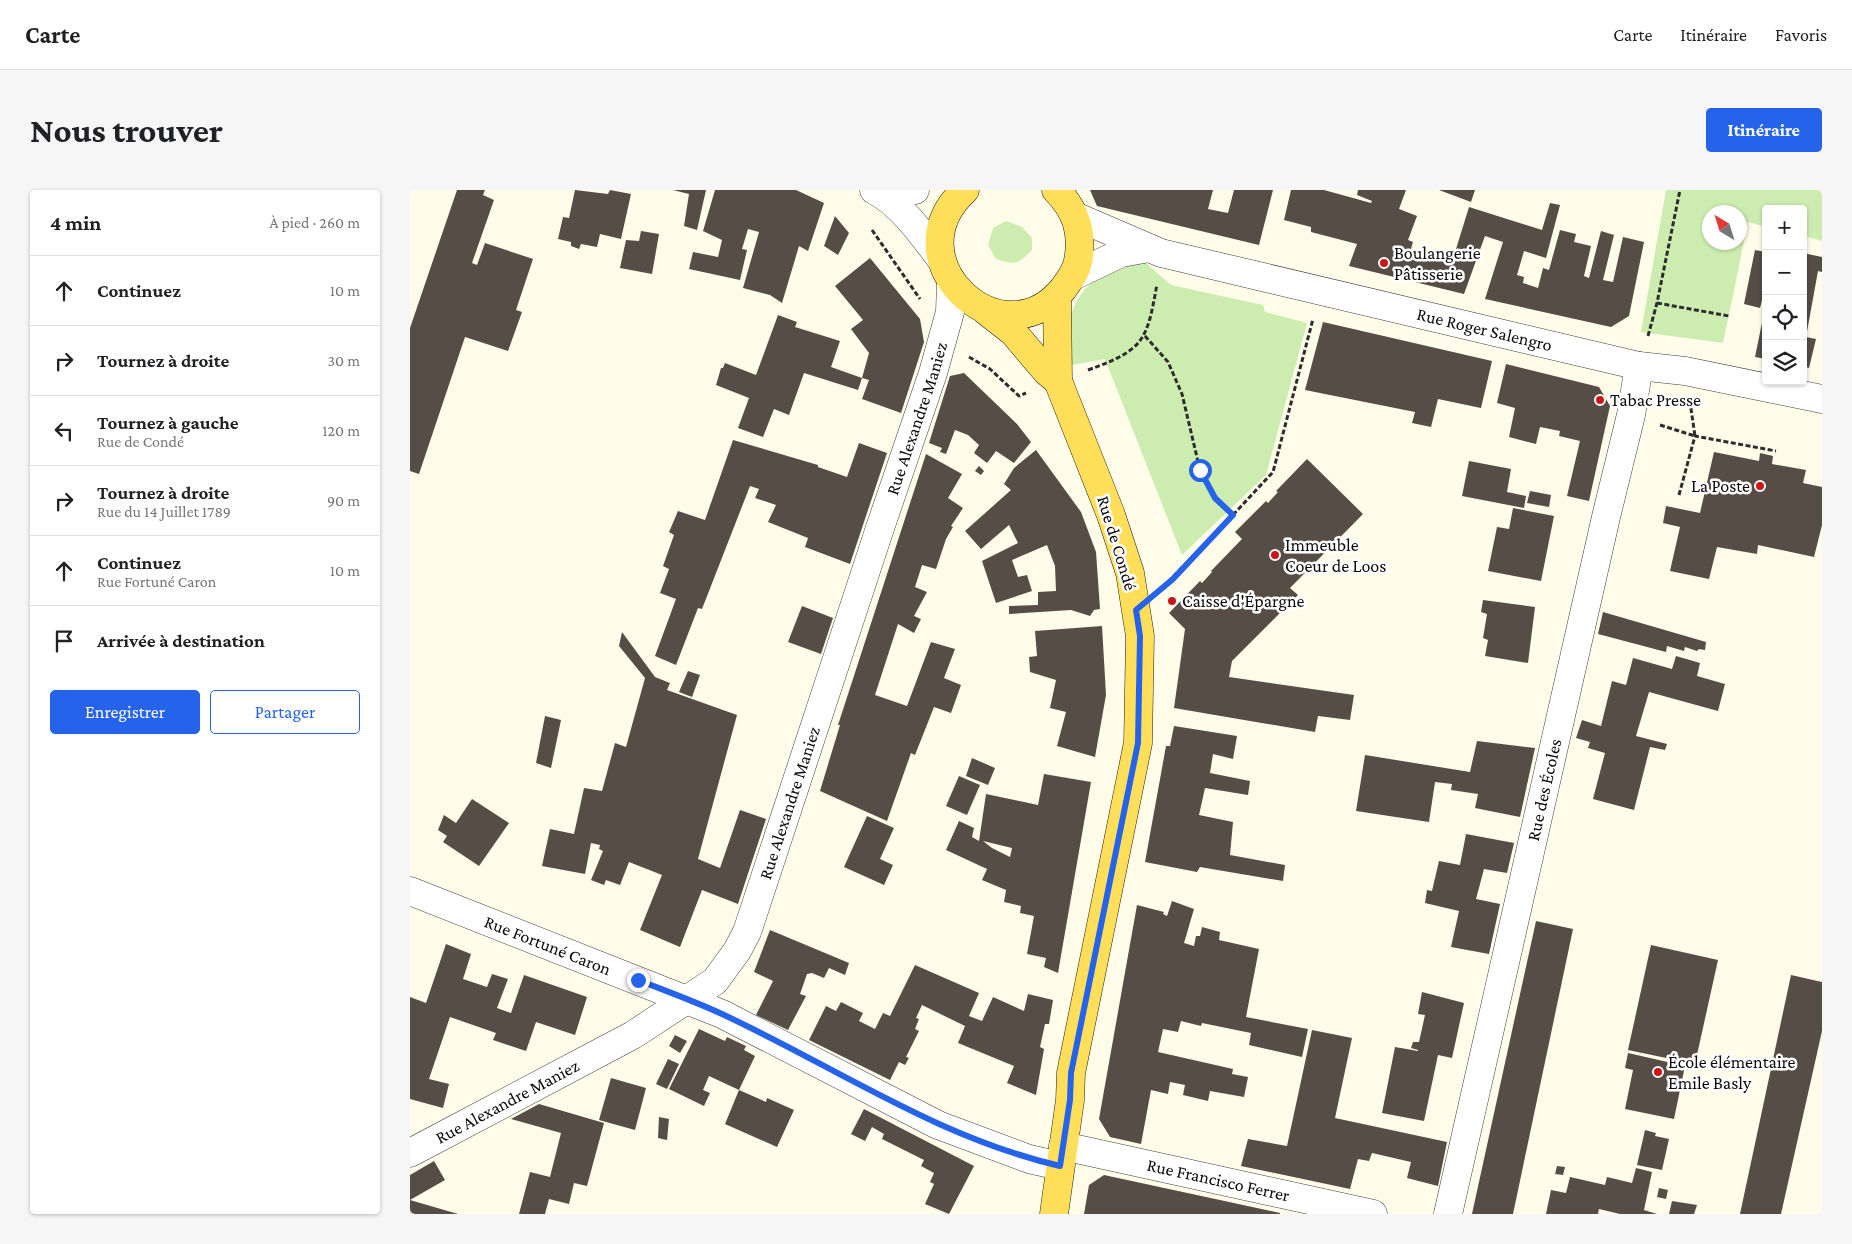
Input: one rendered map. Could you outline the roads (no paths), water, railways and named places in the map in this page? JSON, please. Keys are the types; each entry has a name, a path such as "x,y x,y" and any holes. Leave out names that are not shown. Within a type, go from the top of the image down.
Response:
{"main road":[{"path":"965,190 954,200 945,216 940,232 940,258 951,283 964,297 1013,332 1046,371 1046,386"},
{"path":"1046,386 1056,360 1059,316 1065,286 1079,260 1081,238 1066,199"},
{"path":"986,311 1000,314 1021,313 1040,308 1065,286"},
{"name":"Rue de Condé","path":"1046,386 1111,515 1130,573 1140,636 1138,743 1071,1073 1070,1100 1054,1214"}],"street":[{"path":"880,194 915,190"},
{"path":"880,194 914,225 940,258"},
{"path":"1066,199 1155,251"},
{"path":"1065,286 1121,253 1155,251"},
{"name":"Rue Roger Salengro","path":"1155,251 1639,366 1685,371 1822,399"},
{"name":"Rue Alexandre Maniez","path":"410,1153 633,1035 715,981 737,951 746,932 941,347 950,312 951,283"},
{"name":"Rue des Écoles","path":"1448,1214 1603,527 1631,415 1639,366"},
{"name":"Rue Fortuné Caron","path":"410,890 722,1014 938,1125 1029,1159 1061,1156"},
{"name":"Rue Francisco Ferrer","path":"1061,1156 1373,1214"}],"place":[{"name":"Boulangerie Pâtisserie","path":"1384,263"},
{"name":"Tabac Presse","path":"1600,400"},
{"name":"La Poste","path":"1760,486"},
{"name":"Immeuble Coeur de Loos","path":"1275,555"},
{"name":"Caisse d'Épargne","path":"1172,601"},
{"name":"École élémentaire Emile Basly","path":"1658,1072"}]}
